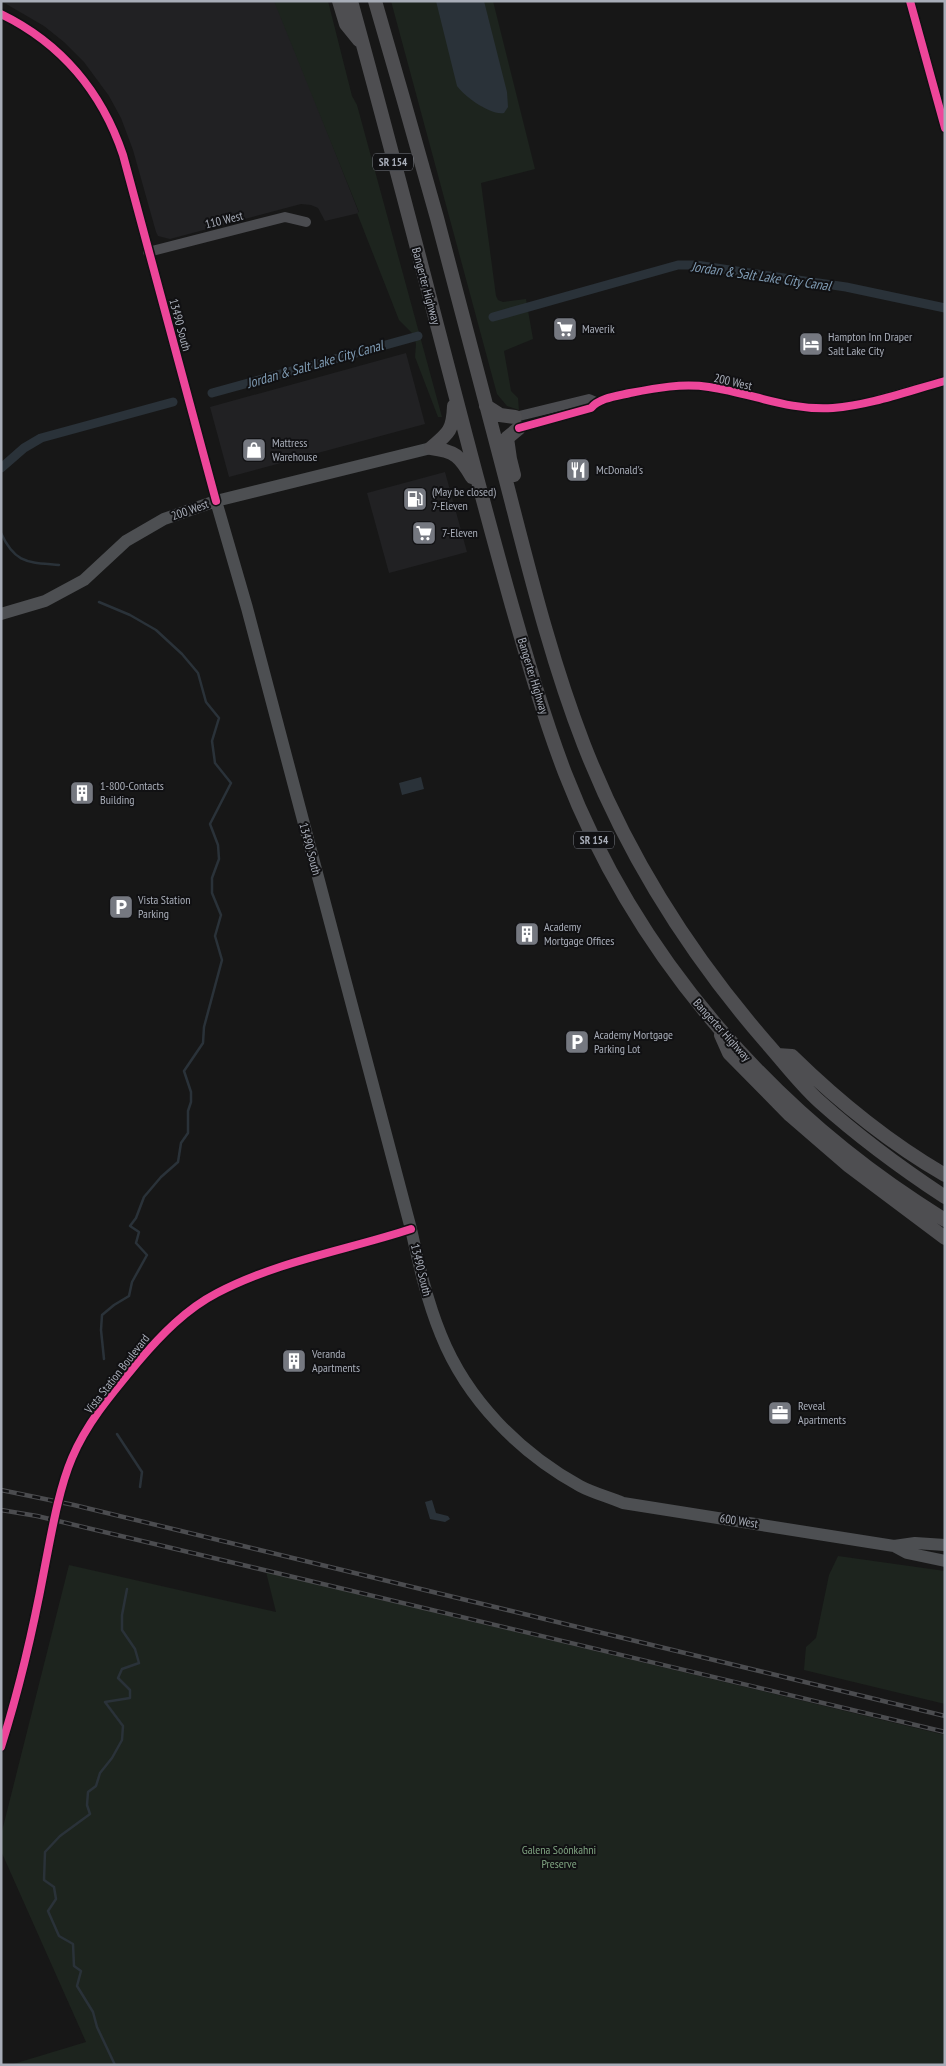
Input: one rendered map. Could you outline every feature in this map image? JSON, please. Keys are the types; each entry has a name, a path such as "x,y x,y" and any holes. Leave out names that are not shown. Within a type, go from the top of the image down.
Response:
{"highway":[{"path":"340,1 346,24 362,44"},
{"name":"Bangerter Highway","path":"351,1 480,490 543,712 596,844 634,913 670,968 716,1026 781,1093 821,1130 890,1185 945,1220"},
{"name":"Bangerter Highway","path":"375,1 438,221 519,528 568,701 584,745 615,817 667,913 706,969 778,1055 817,1099 847,1126 891,1160 945,1197"},
{"path":"384,1 440,201 438,221"},
{"path":"431,448 448,434 452,427 455,393"},
{"path":"486,406 517,423 508,438 510,459 524,515 519,528"},
{"path":"431,448 446,450 458,455 480,490"},
{"path":"716,1026 729,1053 790,1115 849,1166 945,1238"},
{"path":"778,1055 792,1056 874,1129 945,1175"}],"main road":[{"name":"200 West","path":"1,614 45,601 84,580 126,541 154,524 216,501 431,448"},
{"name":"13490 South","path":"216,501 247,608 411,1229 427,1298 441,1336 458,1371 498,1423 520,1444 548,1465 586,1488"},
{"name":"600 West","path":"586,1488 623,1503 894,1546 915,1544 945,1546"},
{"name":"600 West","path":"894,1546 908,1553 945,1561"}],"street":[{"path":"910,1 945,128"},
{"name":"13490 South","path":"1,14 42,38 76,70 93,92 108,117 123,155 216,501"},
{"name":"110 West","path":"148,252 285,217 306,222"},
{"name":"200 West","path":"517,423 591,408 596,402 630,393 683,386 710,387 774,403 833,408 861,404 945,381"},
{"name":"Vista Station Boulevard","path":"1,1748 12,1712 51,1536 72,1458 91,1424 117,1387 154,1343 182,1316 216,1293 276,1268 411,1229"},
{"path":"1,1709 12,1712"}],"shaded area":[{"path":"1,1 276,1 359,213 325,221 318,208 301,204 170,239 158,236 133,150 121,118 109,96 84,62 64,42 44,26"},
{"path":"436,1 484,1 507,92 508,107 504,113 485,108 465,95 457,86"},
{"path":"406,353 425,424 229,477 210,407"},
{"path":"445,472 467,552 389,573 367,493"},
{"path":"421,777 424,789 402,795 399,783"},
{"path":"432,1500 436,1513 448,1516 450,1519 445,1522 430,1519 425,1502"}],"green space":[{"path":"274,1 328,1 352,96 357,105 442,417 438,417 415,357 416,344 414,335 399,320 357,213 359,212"},
{"path":"391,1 493,1 535,169 481,183 496,296 498,300 503,302 526,299 533,339 504,351 511,391 518,398 519,410 507,406 497,394"},
{"path":"838,1556 945,1571 945,1704 804,1670 806,1647 816,1638 829,1575"},
{"name":"Galena Soónkahni Preserve","path":"69,1565 276,1612 266,1572 945,1735 945,2065 10,2065 86,2042 1,1851 1,1835"}],"waterway":[{"name":"Jordan & Salt Lake City Canal","path":"493,317 678,265 696,265 846,287 945,308"},
{"name":"Jordan & Salt Lake City Canal","path":"212,393 418,336"},
{"name":"Jordan & Salt Lake City Canal","path":"1,468 24,448 41,438 173,402"},
{"path":"1,533 12,551 24,560 59,565"},
{"path":"99,602 130,615 156,630 182,654 198,673 206,702 219,718 212,741 215,763 231,783 210,824 218,845 219,859 212,878 212,893 221,915 215,936 222,960 204,1027 203,1043 184,1071 191,1092 191,1102 188,1111 188,1133 181,1143 178,1162 161,1177 144,1197 136,1218 130,1226 139,1232 136,1243 147,1255 132,1282 129,1296 102,1315 101,1330 104,1359"},
{"path":"117,1434 142,1472 140,1487"},
{"path":"115,2065 97,2027 93,2012 77,1986 81,1971 74,1966 73,1944 59,1936 48,1911 56,1899 54,1887 44,1880 45,1852 60,1836 90,1814 87,1805 88,1792 96,1786 100,1773 112,1758 122,1740 123,1726 105,1702 130,1698 130,1690 118,1678 122,1669 139,1663 135,1649 122,1630 122,1615 127,1589"}],"railway":[{"path":"1,1490 74,1505 945,1716"},
{"path":"1,1510 37,1516 945,1732"}],"cycle path":[{"path":"910,1 945,128"},
{"path":"1,14 42,39 77,72 104,110 114,132 123,155 216,501"},
{"path":"519,428 591,408 609,398 669,387 709,387 801,407 833,408 875,401 945,381"},
{"path":"1,1747 25,1660 55,1514 67,1471 85,1432 111,1396 156,1342 184,1315 206,1299 264,1272 411,1229"}],"place":[{"name":"Maverik","path":"565,329"},
{"name":"Hampton Inn Draper Salt Lake City","path":"811,344"},
{"name":"Mattress Warehouse","path":"254,450"},
{"name":"McDonald's","path":"578,470"},
{"name":"(May be closed) 7-Eleven","path":"415,499"},
{"name":"7-Eleven","path":"424,533"},
{"name":"1-800-Contacts Building","path":"82,793"},
{"name":"Vista Station Parking","path":"121,907"},
{"name":"Academy Mortgage Offices","path":"527,934"},
{"name":"Academy Mortgage Parking Lot","path":"577,1042"},
{"name":"Veranda Apartments","path":"294,1361"},
{"name":"Reveal Apartments","path":"780,1413"}]}
